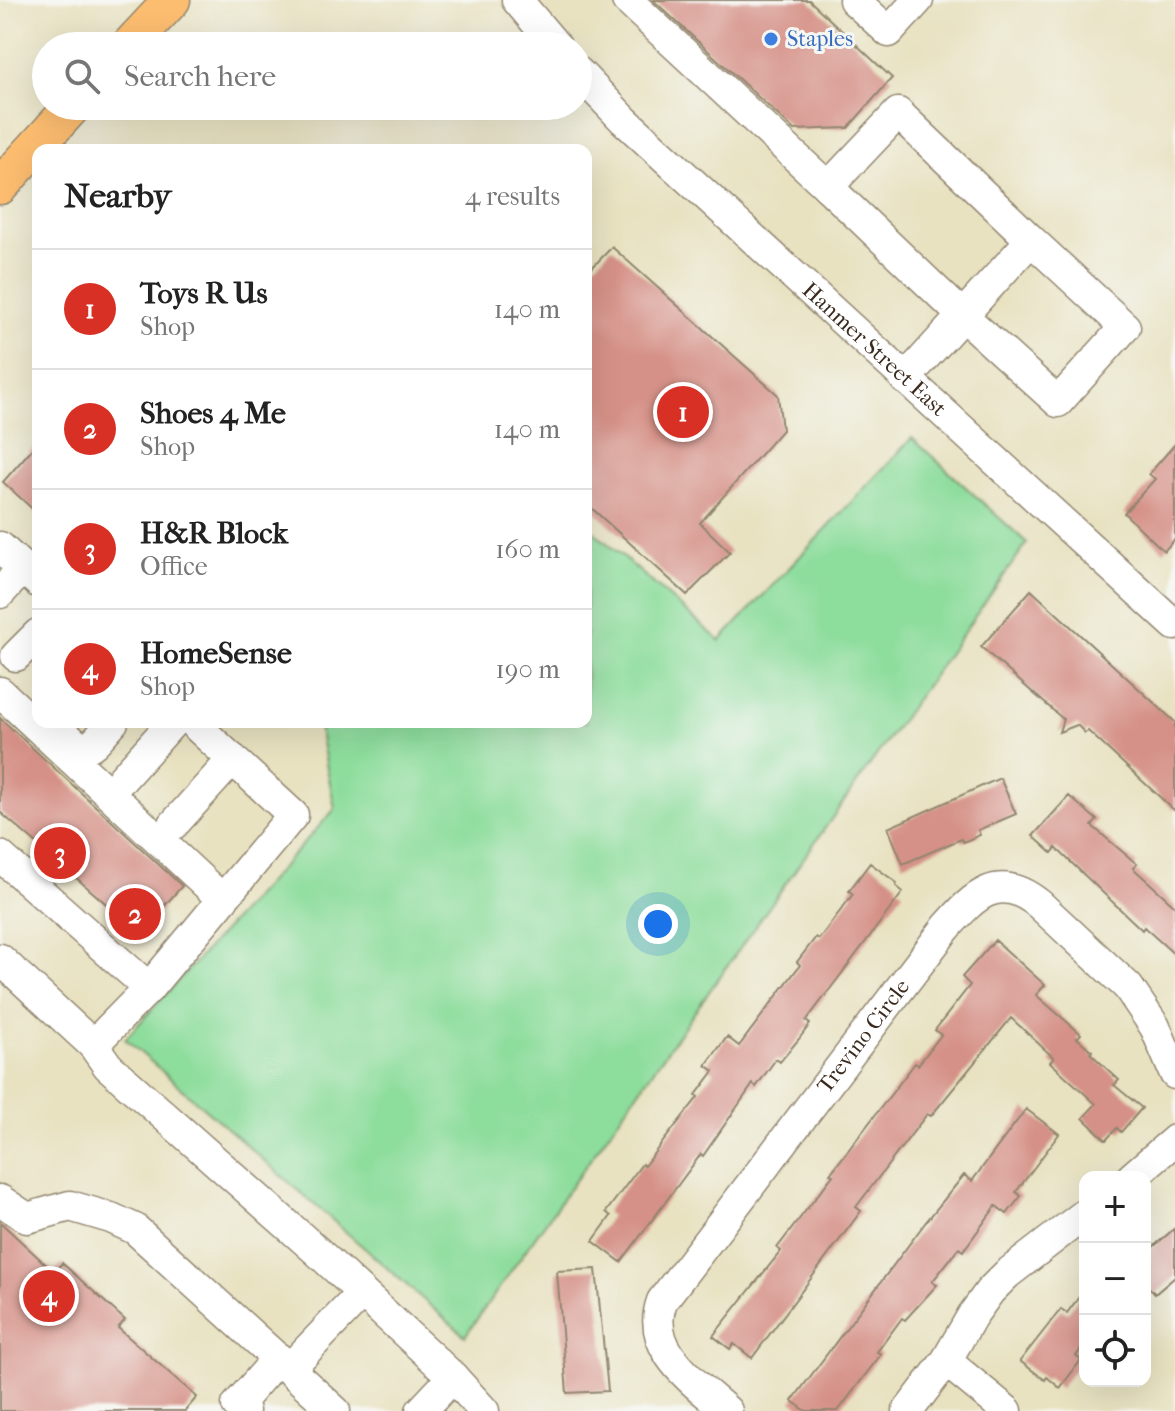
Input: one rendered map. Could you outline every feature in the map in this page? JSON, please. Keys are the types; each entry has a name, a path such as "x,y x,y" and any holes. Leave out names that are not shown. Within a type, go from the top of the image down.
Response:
{"main road":[{"path":"142,32 172,0"},
{"path":"38,144 60,120"},
{"path":"0,186 32,151"}],"street":[{"path":"627,0 1058,402 1125,327 898,113 828,187"},
{"path":"854,0 889,32 918,0"},
{"path":"533,5 548,32"},
{"name":"Hanmer Street East","path":"592,87 624,120 1175,625"},
{"path":"905,379 1031,240"},
{"path":"0,547 30,575 0,593"},
{"path":"32,641 8,667 32,702"},
{"path":"0,692 32,722"},
{"path":"39,728 222,899"},
{"path":"57,728 79,748 90,747 107,728"},
{"path":"122,779 168,728"},
{"path":"93,1045 149,988 293,815 199,728"},
{"path":"174,824 233,759"},
{"path":"2,862 149,988"},
{"name":"Trevino Circle","path":"727,1411 667,1352 657,1324 662,1301 946,928 978,896 995,888 1010,888 1026,894 1039,904 1128,987 1155,1027 1175,1074"},
{"path":"0,959 93,1045 108,1066 362,1293 453,1377 484,1411"},
{"path":"1139,1171 1175,1140"},
{"path":"0,1200 27,1218 70,1206 135,1229 335,1411"},
{"path":"908,1411 946,1361 990,1291 1007,1274 1079,1219"},
{"path":"244,1411 237,1405 362,1293"},
{"path":"946,1361 1007,1411"},
{"path":"421,1411 453,1377"}],"green space":[{"path":"912,438 1027,543 465,1336 125,1039 335,809 319,728 592,728 592,530 720,641"}],"building":[{"name":"Staples","path":"653,0 809,0 892,78 848,128 794,130"},
{"path":"612,247 778,395 782,430 700,523 730,552 687,595 592,508 592,268"},
{"path":"1175,444 1175,539 1164,551 1124,513 1155,479 1149,474"},
{"path":"32,449 32,509 3,482"},
{"path":"1031,590 1175,722 1175,811 1088,731 1085,733 1077,725 1059,732 1063,719 981,647"},
{"path":"0,718 182,886 140,933 0,812"},
{"path":"1000,778 1016,814 978,830 980,835 963,842 961,839 903,864 888,828"},
{"path":"1069,796 1097,820 1092,826 1137,864 1133,868 1175,906 1175,955 1144,927 1142,930 1056,848 1052,853 1033,836"},
{"path":"870,863 897,883 896,886 903,892 806,1021 810,1024 799,1039 780,1062 776,1059 756,1087 753,1084 703,1156 701,1154 621,1262 593,1241 611,1216 606,1212 698,1097 696,1095 714,1071 706,1065 727,1037 739,1046 800,965 797,962 853,894 849,891"},
{"path":"995,940 1045,985 1036,995 1081,1034 1077,1038 1119,1080 1114,1085 1142,1108 1121,1132 1117,1128 1106,1140 1083,1118 1096,1104 1050,1062 1054,1058 1011,1018 931,1116 927,1114 856,1207 861,1211 752,1358 734,1344 730,1349 713,1336 781,1251 777,1248 833,1175 830,1174 915,1063 918,1065 941,1035 935,1030 970,985 962,977"},
{"path":"1026,1109 1059,1134 1016,1192 1021,1196 1007,1214 996,1206 963,1251 959,1248 932,1282 937,1285 905,1320 902,1318 877,1352 881,1354 838,1411 806,1411 792,1401 925,1223 964,1175 972,1181"},
{"path":"0,1222 54,1272 62,1263 125,1320 118,1328 197,1397 185,1411 0,1411"},
{"path":"1175,1228 1175,1277 1155,1294 1151,1290 1151,1249"},
{"path":"596,1269 608,1391 567,1393 557,1271"},
{"path":"1079,1297 1079,1352 1076,1356 1079,1363 1060,1388 1020,1361 1061,1309 1067,1313"}],"place":[{"name":"Staples","path":"771,39"},
{"name":"Toys R Us","path":"683,412"},
{"name":"H&R Block","path":"60,853"},
{"name":"Shoes 4 Me","path":"135,914"},
{"name":"HomeSense","path":"49,1296"}]}
